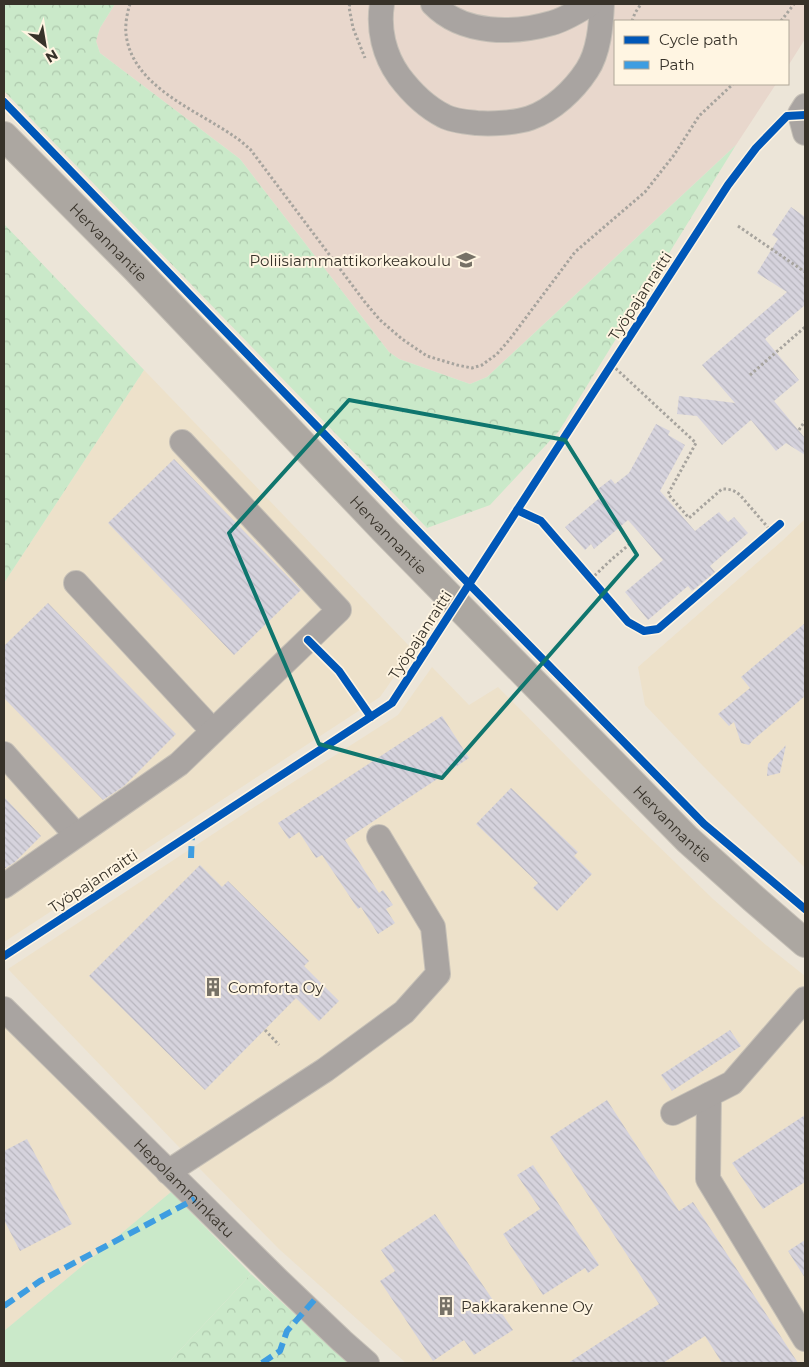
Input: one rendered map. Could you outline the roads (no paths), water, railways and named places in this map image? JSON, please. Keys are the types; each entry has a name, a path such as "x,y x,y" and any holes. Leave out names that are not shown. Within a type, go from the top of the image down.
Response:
{"main road":[{"name":"Hervannantie","path":"4,136 135,268 392,538 687,839 805,943"}],"street":[{"path":"382,4 380,17 382,38 390,64 419,99 444,116 468,122 492,124 529,119 549,109 570,91 588,69 597,47 602,4"},
{"path":"434,4 457,21 488,30 519,30 554,23 590,4"},
{"path":"4,886 179,764 339,610 182,442"},
{"path":"76,583 213,731"},
{"path":"4,754 76,835"},
{"path":"168,1172 325,1070 404,1012 438,974 433,926 379,837"},
{"path":"673,1113 732,1083 805,998"},
{"name":"Hepolamminkatu","path":"4,1009 278,1280 367,1363"},
{"path":"709,1094 708,1179 805,1339"}],"place":[{"name":"Poliisiammattikorkeakoulu","path":"466,260"},
{"name":"Comforta Oy","path":"213,987"},
{"name":"Pakkarakenne Oy","path":"446,1306"}]}
